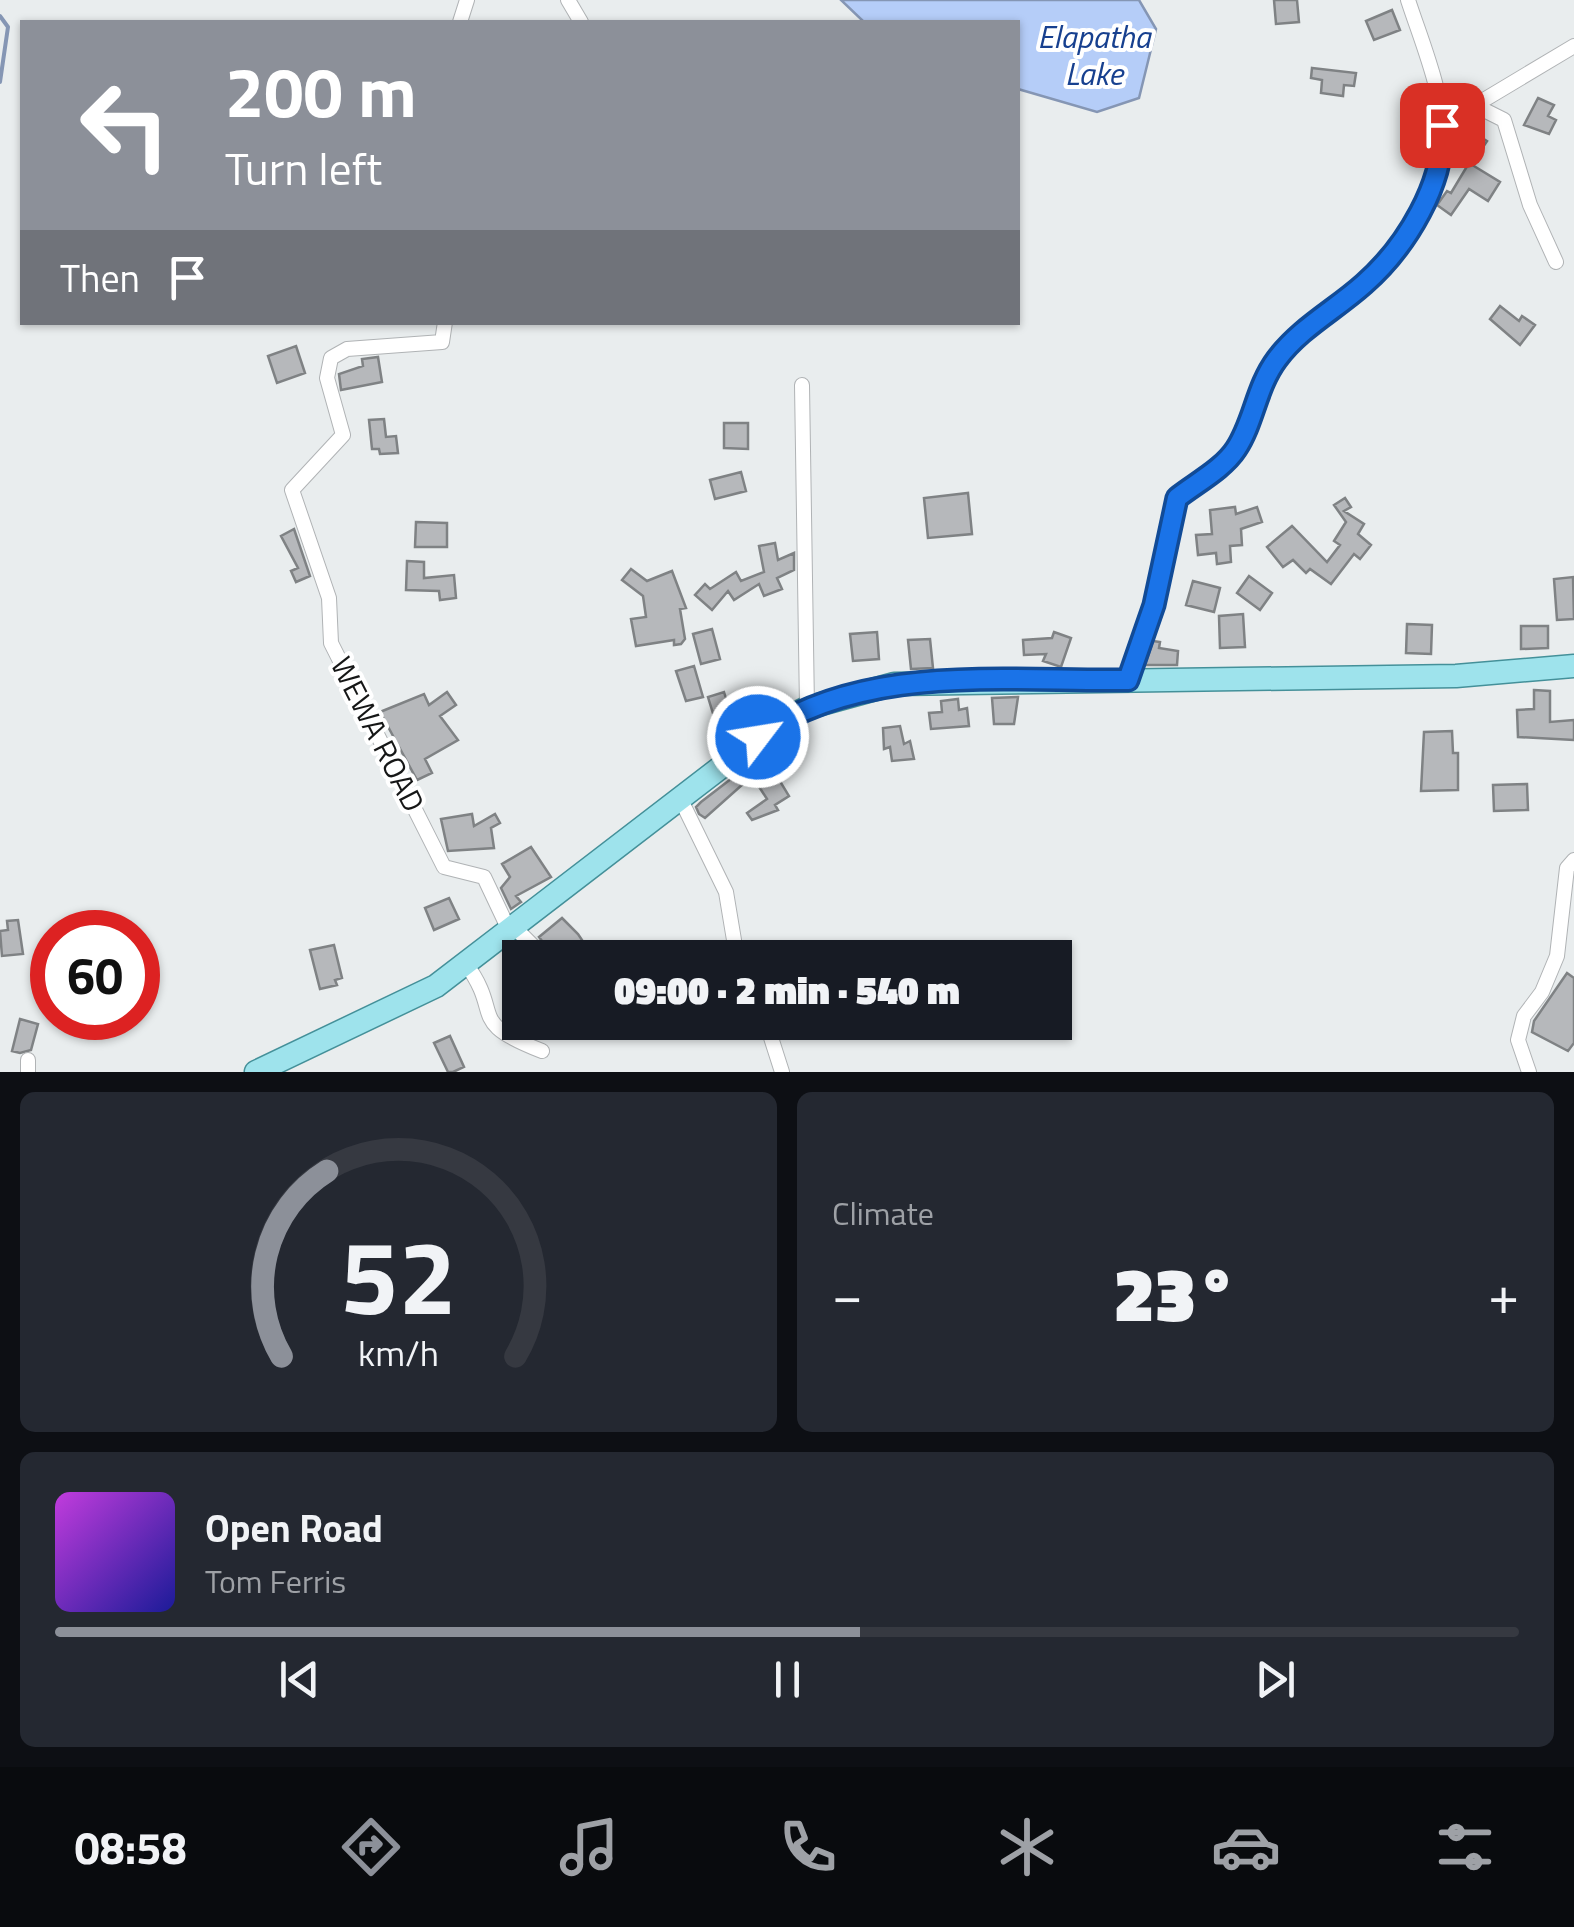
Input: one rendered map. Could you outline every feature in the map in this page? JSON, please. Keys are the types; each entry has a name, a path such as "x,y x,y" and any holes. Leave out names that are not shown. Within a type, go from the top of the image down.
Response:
{"main road":[{"path":"256,1072 436,986 513,930 678,796 781,721 806,708 894,684 1456,676 1574,666"}],"street":[{"path":"1128,680 1154,605 1177,498 1239,446 1256,392 1278,357 1320,316 1364,284 1399,245 1436,176 1444,150 1442,125 1433,77 1408,0"},
{"path":"1442,125 1574,46"},
{"path":"1474,106 1504,120 1530,205 1556,262"},
{"name":"WEWA ROAD","path":"445,325 442,342 347,349 331,358 327,378 342,436 292,490 330,598 332,643 444,867 484,876 513,930"},
{"path":"802,385 806,708"},
{"path":"678,796 726,892 734,940"},
{"path":"1529,1072 1518,1040 1524,1016 1542,992 1557,956 1567,868 1574,860"},
{"path":"513,930 524,940"},
{"path":"466,964 476,978 489,1022 502,1035 542,1051"},
{"path":"772,1040 782,1072"}],"water":[{"name":"Elapatha Lake","path":"841,0 1139,0 1156,29 1139,98 1097,112 1020,90 1020,20 862,20"}],"building":[{"path":"1274,0 1297,0 1299,22 1276,24"},
{"path":"1392,10 1400,30 1374,40 1366,21"},
{"path":"1312,68 1356,73 1354,86 1344,85 1343,96 1321,93 1322,80 1311,78"},
{"path":"1538,98 1554,105 1548,116 1556,120 1549,134 1524,125"},
{"path":"1462,125 1487,141 1477,156 1454,141 1454,132"},
{"path":"1469,163 1500,182 1488,201 1469,189 1451,215 1437,205 1447,191 1451,193"},
{"path":"1500,306 1519,321 1522,316 1535,325 1520,345 1490,319"},
{"path":"296,346 305,373 277,383 268,356"},
{"path":"378,357 382,382 341,390 339,374 363,366 362,359"},
{"path":"384,419 386,437 396,436 398,453 380,454 379,449 372,449 369,420"},
{"path":"724,423 748,423 748,449 724,448"},
{"path":"741,472 746,491 715,499 710,480"},
{"path":"968,493 972,534 928,538 924,498"},
{"path":"1345,498 1351,507 1344,511 1364,524 1358,534 1371,545 1360,559 1354,554 1331,584 1310,569 1306,573 1293,560 1283,567 1267,547 1292,526 1327,562 1340,545 1334,541 1346,522 1334,505"},
{"path":"1235,507 1236,514 1257,507 1262,522 1241,529 1242,545 1230,546 1231,562 1217,564 1216,553 1198,555 1196,535 1212,534 1210,510"},
{"path":"416,522 447,523 447,547 415,547"},
{"path":"294,529 310,576 296,582 291,571 298,568 281,536"},
{"path":"775,543 778,560 794,553 794,570 777,578 782,589 764,596 759,584 734,600 728,591 712,610 695,595 705,584 710,589 736,572 741,581 764,572 759,546"},
{"path":"407,561 424,562 424,578 454,575 456,598 440,600 439,591 406,590"},
{"path":"631,569 647,581 672,571 686,608 680,609 685,639 681,644 674,645 674,640 636,646 631,619 646,617 643,596 622,580"},
{"path":"1249,576 1272,593 1260,610 1237,593"},
{"path":"1573,577 1574,619 1557,620 1554,579"},
{"path":"1193,581 1220,588 1214,612 1186,605"},
{"path":"1243,614 1245,647 1220,648 1219,616"},
{"path":"1407,624 1432,625 1431,654 1406,653"},
{"path":"1521,626 1548,626 1548,648 1521,649"},
{"path":"712,629 720,659 701,664 693,634"},
{"path":"877,632 879,659 853,661 850,634"},
{"path":"1054,632 1071,638 1061,667 1043,661 1046,654 1024,655 1023,640 1052,638"},
{"path":"930,639 933,668 911,669 908,640"},
{"path":"1153,641 1160,642 1159,648 1178,651 1177,665 1145,665"},
{"path":"694,666 703,697 686,701 676,671"},
{"path":"1534,690 1550,691 1550,722 1574,720 1574,740 1518,737 1517,710 1534,709"},
{"path":"447,692 456,705 440,716 458,740 425,759 432,773 417,780 380,712 424,694 429,705"},
{"path":"724,692 736,731 726,735 715,720 708,697"},
{"path":"1018,697 1014,724 994,724 992,698"},
{"path":"958,699 959,710 967,708 969,726 931,729 929,713 942,712 941,701"},
{"path":"900,726 904,744 910,741 914,759 892,761 890,747 884,749 883,728"},
{"path":"1452,731 1453,753 1458,753 1458,790 1421,791 1424,732"},
{"path":"753,762 766,772 772,768 789,796 775,805 778,810 752,820 747,813 767,799 752,776 705,818 699,814 696,807 701,802"},
{"path":"1527,784 1528,810 1494,811 1493,785"},
{"path":"472,814 474,826 495,814 500,823 491,828 494,848 448,851 441,819"},
{"path":"531,847 551,877 516,896 521,902 511,909 501,888 510,877 502,864"},
{"path":"449,898 459,919 434,930 425,908"},
{"path":"562,918 582,940 541,940 539,937"},
{"path":"18,920 23,954 2,956 0,931 8,930 7,921"},
{"path":"334,945 342,978 335,980 337,985 320,989 310,950"},
{"path":"1567,973 1574,978 1574,1043 1568,1051 1532,1032 1534,1021"},
{"path":"20,1019 30,1022 30,1040 34,1040 31,1050 12,1051"},
{"path":"450,1036 464,1067 453,1072 448,1072 434,1043"}],"waterway":[{"path":"0,16 8,27 0,82"}],"route":[{"path":"758,737 806,708 894,684 1128,680 1154,605 1177,498 1239,446 1256,392 1278,357 1320,316 1364,284 1399,245 1436,176 1444,150 1442,125"}]}
